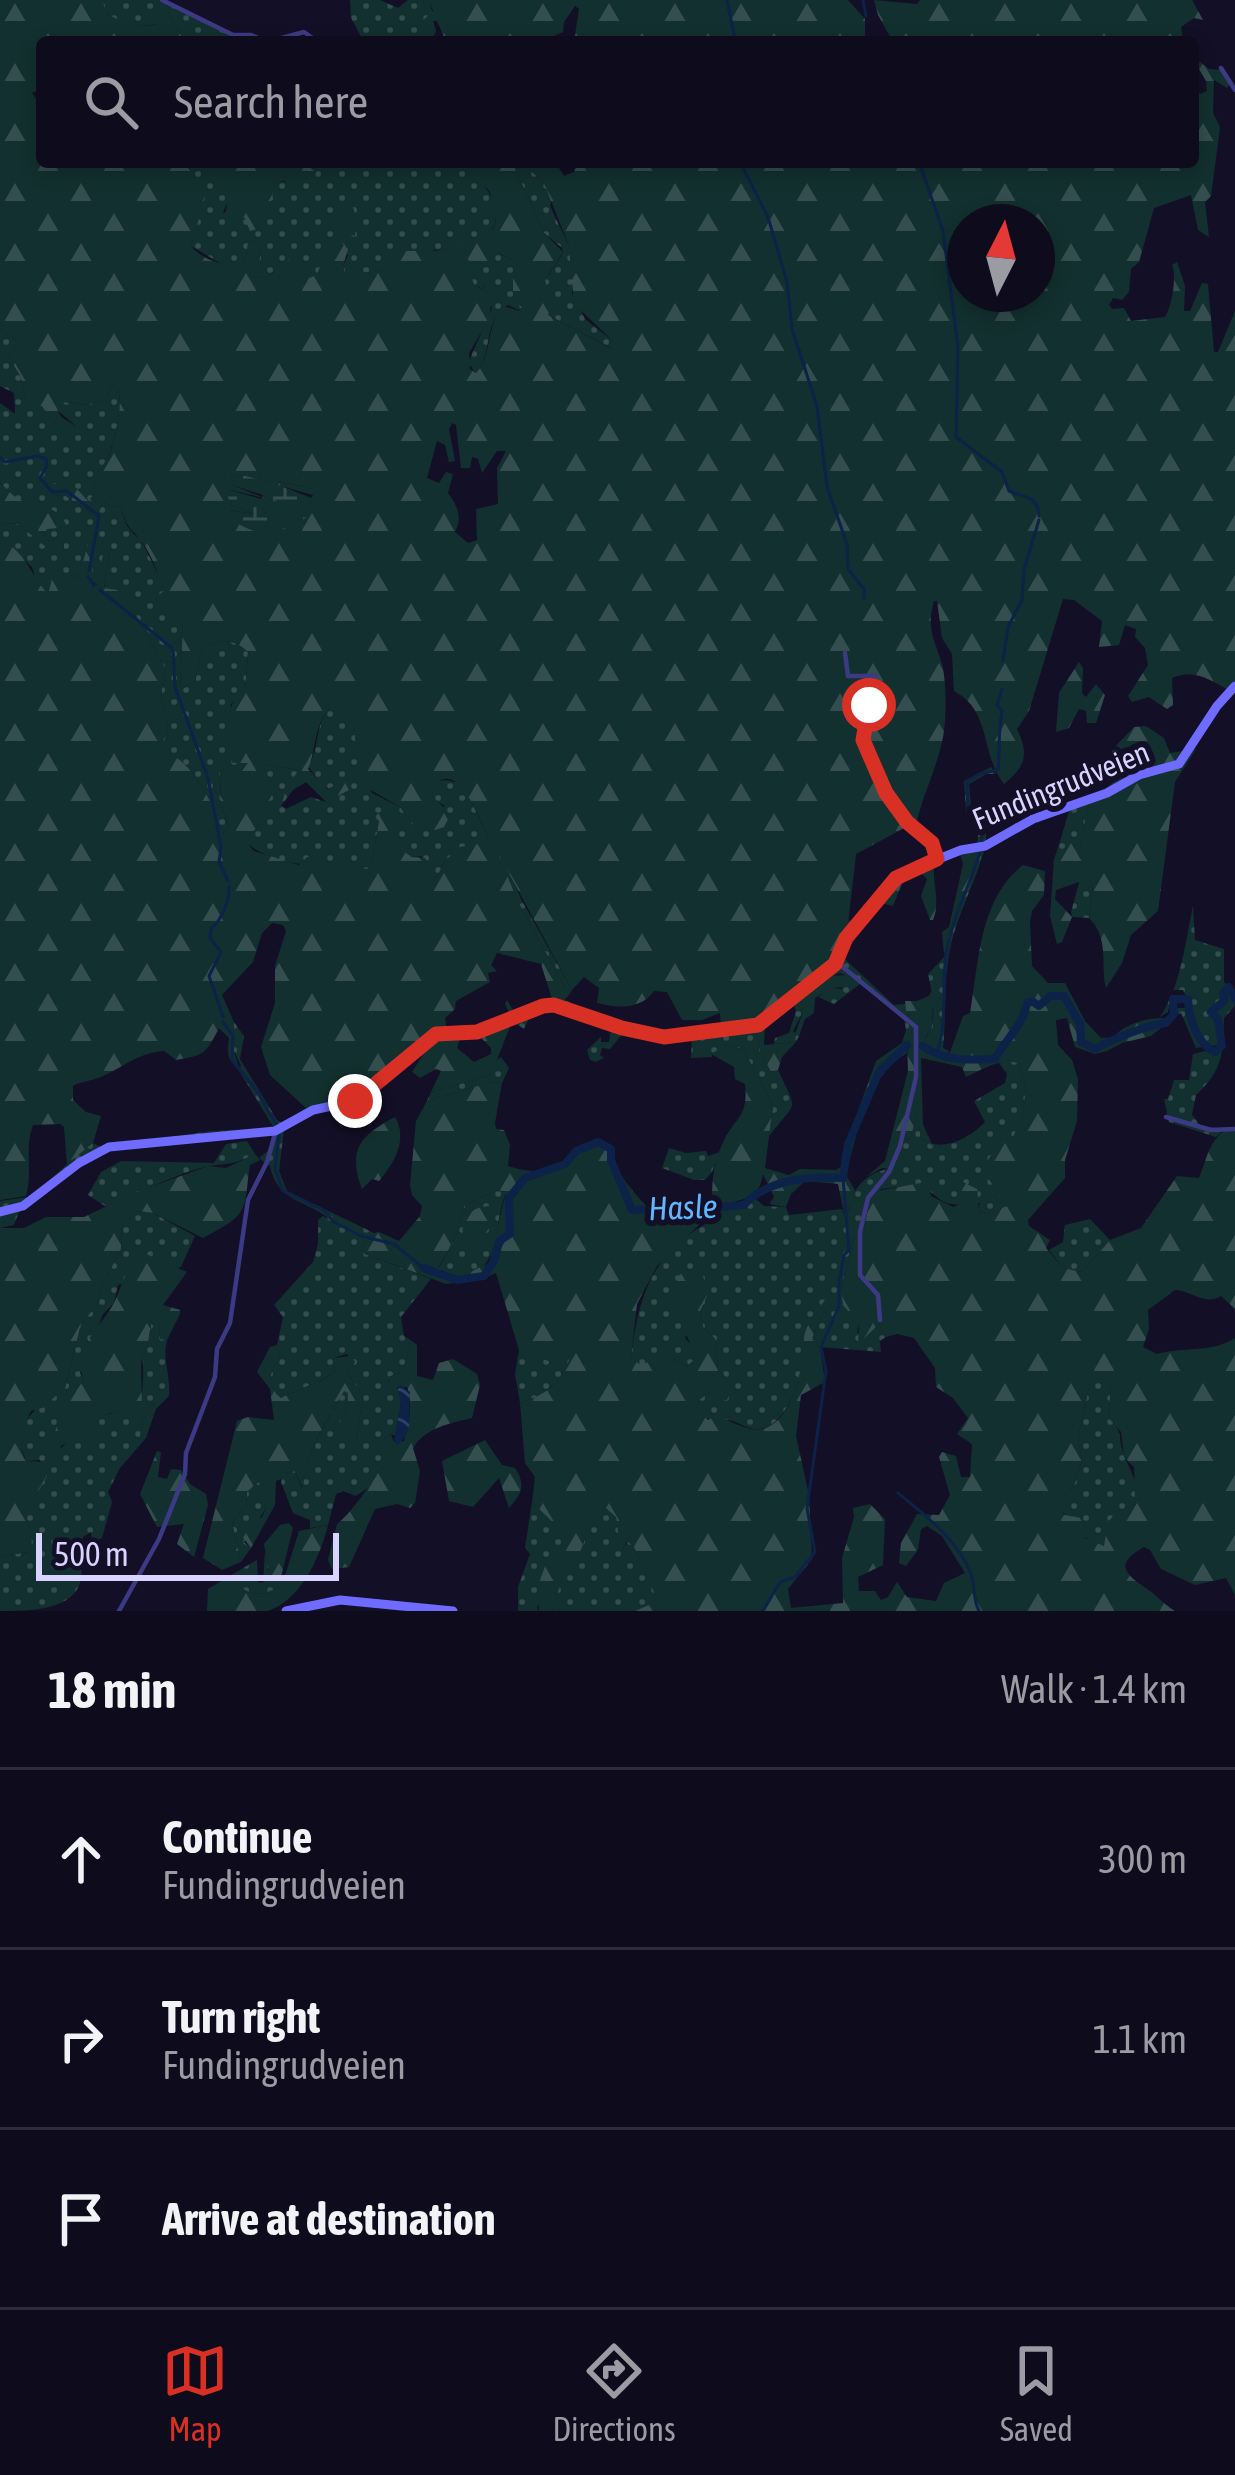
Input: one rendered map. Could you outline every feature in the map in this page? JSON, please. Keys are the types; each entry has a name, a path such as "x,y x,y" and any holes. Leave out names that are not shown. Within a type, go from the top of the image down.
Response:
{"street":[{"path":"162,0 232,35 255,36"},
{"path":"1221,68 1235,90"},
{"path":"845,653 848,676 875,676 863,740 886,793 907,822 932,843 937,859"},
{"name":"Fundingrudveien","path":"0,1212 23,1207 89,1156 115,1144 275,1131 313,1110 355,1101 436,1034 477,1032 554,1005 655,1036 752,1026 779,1010 836,962 846,938 896,878 937,859 986,845 1033,819 1107,793 1139,776 1179,764 1216,706 1235,686"},
{"path":"836,962 914,1023 916,1078 900,1146 889,1172 868,1198 859,1238 859,1272 864,1284 878,1295 880,1320"},
{"path":"1166,1117 1211,1130 1235,1129"},
{"path":"119,1611 159,1538 185,1474 186,1454 214,1377 217,1348 230,1323 248,1200 267,1162 275,1131"},
{"path":"286,1611 340,1600 453,1611"}],"green space":[{"path":"0,0 102,0 107,14 139,25 159,24 158,12 167,11 182,36 36,36 36,91 32,93 36,99 36,168 188,168 206,194 191,246 207,258 238,266 245,260 248,243 255,240 261,248 251,276 266,278 289,260 310,278 317,274 331,243 340,241 348,249 345,274 381,271 398,251 436,251 479,238 493,229 496,220 490,192 474,168 515,168 544,233 563,252 545,280 551,306 548,315 612,349 613,341 574,304 569,246 544,183 528,168 559,168 564,176 576,168 1199,168 1199,92 1207,91 1200,62 1222,70 1230,84 1227,88 1214,80 1213,113 1220,127 1211,196 1205,202 1209,237 1198,230 1191,195 1154,208 1139,262 1131,269 1129,292 1122,300 1113,298 1109,305 1124,308 1131,321 1165,317 1173,291 1172,265 1177,262 1185,286 1184,311 1190,311 1202,283 1208,284 1214,352 1235,311 1235,684 1229,690 1202,676 1180,675 1172,678 1173,705 1167,709 1149,697 1132,702 1128,696 1148,665 1136,629 1125,625 1119,645 1099,647 1102,621 1074,600 1063,599 1029,711 1017,729 1023,759 1004,784 991,760 980,721 954,691 952,654 942,638 934,601 931,626 943,670 945,721 917,821 856,854 847,933 831,961 756,1022 721,1026 720,1013 702,1020 682,1020 667,992 654,991 628,1006 597,1003 599,988 584,977 572,990 498,853 518,902 569,995 562,1003 552,999 541,964 497,953 491,965 497,971 488,973 490,982 456,1001 445,1018 447,1030 375,1078 349,1079 347,1092 354,1097 306,1108 270,1075 261,1047 275,1003 275,966 286,931 283,925 272,923 262,933 253,962 222,995 234,1022 233,1049 239,1068 229,1056 229,1038 219,1028 199,1054 176,1060 164,1051 154,1052 73,1086 73,1100 86,1112 101,1116 93,1143 67,1164 64,1127 33,1125 26,1196 0,1200 0,538 23,558 48,594 55,570 72,579 80,573 91,533 96,535 91,582 97,585 105,544 111,546 104,588 117,590 130,605 165,668 161,696 168,730 159,749 191,771 223,833 229,827 221,806 220,769 241,772 248,763 233,763 230,758 229,730 233,703 245,691 248,652 226,642 202,649 195,682 180,690 183,624 174,609 158,606 156,597 164,591 160,579 122,508 103,503 96,517 66,496 45,490 46,482 77,489 88,501 93,496 94,481 115,436 118,389 112,386 106,398 87,405 65,402 57,409 76,426 73,433 52,422 42,406 26,406 21,377 9,358 18,342 0,329","holes":["463,252 474,268 486,266 499,253 513,260 513,301 522,307 520,311 503,306 497,314 476,373 470,369 469,353 489,319 493,292 488,284 481,289 474,285","452,423 461,468 470,468 472,457 478,459 482,473 497,451 506,451 497,468 498,504 476,509 477,540 468,543 455,532 458,511 448,493 453,474 446,472 439,483 427,478 437,441 445,445 449,462 455,461 449,429","237,474 271,482 273,478 313,489 277,481 277,485 313,495 306,507 269,497 297,524 263,518 289,526 227,510 254,514 230,504 230,490 264,498 235,486 231,478","330,708 355,723 364,786 400,807 414,825 432,831 444,827 449,817 429,791 449,779 465,792 488,837 485,843 460,847 437,877 425,858 412,857 392,844 394,820 376,812 373,815 379,821 367,869 325,864 319,856 307,857 299,865 254,851 244,840 258,827 277,784 267,775 267,765 299,770 281,806 306,782 326,802 349,790 345,781 327,789 308,769 321,722"]},
{"path":"102,0 158,0 232,36 182,36 167,11 160,24 143,25 113,18 101,7"},
{"path":"350,0 380,0 398,8 408,0 423,0 424,5 430,3 433,15 418,36 361,36 351,18"},
{"path":"423,0 848,0 865,19 865,36 575,36 579,9 575,6 563,32 554,36 443,36 433,21 434,36 415,36 419,24 433,11 430,3 424,6"},
{"path":"874,0 917,4 920,0 1192,0 1203,20 1194,18 1181,27 1182,36 890,36"},
{"path":"188,168 202,168 229,199 223,212 245,218 276,182 294,182 308,168 475,168 496,215 491,231 473,242 412,254 379,271 345,275 348,255 331,244 317,275 273,272 266,278 251,276 261,249 255,240 238,267 223,265 191,246 205,194"},
{"path":"202,168 311,168 316,173 312,185 297,180 297,189 291,191 285,181 277,182 261,228 250,231 245,218 237,217 230,224 224,220 228,199"},
{"path":"515,168 528,168 544,183 569,246 574,267 572,293 585,319 613,341 613,349 548,315 545,280 563,253 544,233"},
{"path":"348,201 355,212 355,236 335,235 330,227 338,202"},
{"path":"461,253 474,267 498,253 513,260 522,307 521,311 508,305 494,320 476,373 468,363 492,308 484,285 482,289 474,285"},
{"path":"0,329 18,342 9,358 21,377 26,405 42,405 52,422 73,432 76,426 56,409 64,402 87,405 106,398 112,386 118,389 115,435 93,496 88,501 47,482 50,495 66,496 96,517 103,503 122,508 183,624 180,690 195,682 202,649 226,642 248,652 245,691 231,704 230,758 249,762 241,772 220,770 221,806 229,828 222,833 191,771 158,749 168,730 161,696 165,668 130,605 104,588 111,546 99,586 80,573 72,579 54,578 48,595 32,567 0,538 0,523 18,524 62,559 64,545 58,538 49,541 44,537 47,528 0,483 0,403 15,414 14,393 0,386"},
{"path":"269,469 321,484 313,489 278,481 314,499 306,507 269,499 307,517 296,524 264,516 290,526 264,533 225,514 226,510 254,514 230,504 229,490 261,499 263,495 235,486 231,478 237,474 271,482"},
{"path":"0,483 22,501 60,515 67,527 47,529 44,536 49,541 58,538 64,545 62,560 18,524 0,523"},
{"path":"1079,662 1082,693 1086,697 1096,684 1105,695 1096,723 1087,723 1086,711 1079,709 1069,728 1056,732 1059,693"},
{"path":"330,708 355,723 355,742 372,793 400,807 414,825 445,806 429,791 435,783 444,780 464,786 488,837 485,843 460,848 445,861 437,877 421,856 406,855 395,847 379,821 368,869 285,861 244,840 258,827 276,784 267,775 267,765 299,770 281,805 286,809 311,797 326,802 332,789 323,787 308,766"},
{"path":"1146,726 1164,738 1170,753 1196,749 1175,782 1158,911 1131,935 1122,963 1106,988 1102,943 1089,918 1093,885 1088,879 1056,890 1055,899 1072,917 1057,944 1050,916 1054,859 1067,844 1073,843 1079,852 1089,802 1127,771 1127,758 1112,757 1112,750 1134,727"},
{"path":"991,767 996,774 969,784 971,805 986,825 986,842 1064,802 1067,809 1036,820 984,851 951,947 943,1048 949,1051 947,1057 931,1049 925,1039 933,1015 928,974 947,954 955,910 969,889 978,850 904,875 859,928 846,960 894,1005 905,1004 918,1025 917,1034 907,1042 906,1054 873,1090 847,1172 841,1167 842,1155 876,1061 902,1043 906,1030 904,1018 860,984 834,1004 818,997 831,988 842,989 845,975 828,972 800,992 803,1012 793,1031 799,1036 796,1042 774,1044 775,1038 789,1033 796,1011 792,999 759,1026 760,1051 771,1072 778,1070 792,1100 790,1110 769,1136 773,1105 743,1049 725,1045 712,1057 691,1058 692,1037 664,1039 624,1032 610,1049 602,1048 604,1058 596,1062 587,1050 601,1037 601,1042 609,1042 611,1028 553,1008 531,1015 524,1029 515,1023 482,1036 433,1038 354,1104 306,1116 284,1130 279,1171 287,1191 374,1233 373,1242 366,1240 361,1248 365,1254 431,1279 401,1317 404,1336 412,1341 403,1371 389,1377 401,1401 395,1436 383,1439 388,1468 379,1469 372,1485 356,1496 343,1491 336,1494 328,1525 310,1528 310,1520 293,1513 281,1482 284,1473 295,1471 302,1489 313,1449 344,1390 347,1407 331,1442 356,1442 363,1395 348,1374 354,1363 347,1354 333,1358 331,1375 281,1398 271,1385 271,1374 280,1360 277,1345 283,1317 274,1305 313,1262 318,1220 323,1216 331,1220 287,1194 270,1166 259,1158 269,1150 272,1135 115,1147 19,1212 14,1225 0,1228 0,1201 35,1196 93,1143 101,1147 211,1131 274,1128 238,1069 234,1022 244,1036 240,1059 283,1124 306,1108 353,1098 347,1092 349,1079 375,1078 436,1032 473,1031 508,1020 507,1000 516,1015 552,999 566,1000 591,1017 665,1036 756,1022 831,961 847,934 848,921 860,918 904,869 929,860 930,844 903,826 917,821 918,830 940,855 977,845 979,825 966,812 964,781"},
{"path":"1089,802 1079,853 1057,851 1070,808"},
{"path":"979,850 969,889 955,910 944,954 942,932 949,927 963,864 960,854"},
{"path":"496,851 503,855 521,899 572,990 569,995 518,902"},
{"path":"934,863 933,920 921,896 927,879 919,871 903,881 893,906 881,903 900,878"},
{"path":"1023,865 1045,871 1044,895 1030,922 1032,966 1048,983 1065,983 1085,1021 1101,1038 1114,1037 1140,1021 1171,1020 1151,1036 1095,1054 1075,1047 1067,1018 1056,1020 1058,1045 1072,1060 1078,1079 1077,1121 1065,1160 1065,1178 1028,1220 1029,1226 1050,1240 1046,1248 1063,1268 1082,1272 1110,1240 1141,1228 1177,1176 1199,1178 1215,1140 1235,1128 1235,1309 1221,1296 1204,1299 1175,1290 1148,1310 1143,1347 1157,1354 1216,1346 1235,1338 1235,1595 1226,1578 1195,1585 1161,1569 1144,1547 1128,1560 1126,1570 1175,1611 635,1611 658,1601 634,1547 627,1541 621,1552 616,1517 599,1502 573,1571 562,1578 552,1611 539,1611 538,1586 551,1549 566,1546 569,1538 532,1502 535,1477 525,1463 520,1403 553,1386 571,1354 551,1362 519,1350 496,1273 446,1284 365,1254 361,1248 379,1232 399,1241 420,1216 422,1206 410,1185 416,1121 427,1101 502,1083 495,1123 510,1145 508,1166 541,1171 604,1143 626,1182 652,1212 700,1208 712,1202 717,1159 746,1096 745,1084 735,1079 734,1067 711,1054 725,1045 743,1049 773,1105 765,1168 789,1175 800,1169 841,1167 855,1190 851,1216 845,1219 838,1184 805,1181 791,1194 786,1207 769,1204 774,1197 763,1174 754,1194 700,1224 657,1266 637,1304 631,1357 639,1364 672,1358 687,1366 695,1360 674,1292 685,1269 703,1275 707,1296 700,1311 703,1327 715,1339 718,1370 731,1391 727,1400 708,1393 696,1409 708,1420 715,1416 751,1429 765,1428 776,1422 792,1397 809,1324 826,1299 834,1302 820,1318 812,1339 820,1347 825,1382 801,1395 796,1436 809,1495 812,1559 788,1589 791,1608 843,1603 842,1558 853,1508 870,1504 885,1519 883,1565 858,1577 859,1591 875,1591 881,1600 897,1582 907,1597 936,1601 944,1583 965,1573 942,1536 927,1526 921,1529 918,1550 906,1566 899,1563 901,1543 917,1514 939,1515 950,1495 939,1457 942,1452 956,1456 961,1477 970,1477 972,1444 957,1434 968,1418 953,1398 936,1387 935,1368 914,1338 886,1337 879,1324 858,1344 859,1324 843,1305 841,1290 854,1238 864,1231 869,1203 877,1191 937,1180 939,1185 930,1191 931,1196 953,1207 960,1204 963,1182 977,1189 979,1211 986,1214 1007,1206 984,1172 999,1137 1009,1144 1022,1115 1025,1083 1019,1063 998,1063 966,1077 962,1067 921,1058 923,1125 933,1146 921,1138 917,1112 911,1137 899,1144 889,1169 866,1177 885,1161 908,1071 907,1042 918,1025 906,1012 905,1001 929,996 934,985 932,1027 925,1038 931,1049 949,1055 963,1016 970,1013 989,913 1008,879","holes":["497,1190 506,1192 489,1263 466,1274 442,1271 439,1267 456,1236 464,1206","1100,1377 1111,1386 1109,1418 1121,1432 1124,1457 1134,1467 1135,1504 1108,1522 1104,1546 1085,1538 1082,1518 1064,1515 1060,1502 1075,1483 1082,1460 1078,1438 1091,1378"]},
{"path":"1080,879 1089,879 1093,885 1089,918 1072,917"},
{"path":"1193,906 1195,940 1224,949 1224,982 1235,992 1235,1006 1224,1018 1220,1061 1196,1095 1192,1115 1201,1126 1225,1129 1216,1137 1169,1122 1164,1099 1174,1080 1189,1080 1193,1054 1215,1053 1218,1045 1196,1048 1181,1013 1169,1019 1174,1008 1189,1003 1183,990 1173,990"},
{"path":"829,972 845,975 844,987 815,998 814,1013 805,1019 799,1036 795,1034 803,1012 800,993"},
{"path":"765,1023 764,1045 796,1042 782,1057 778,1070 771,1072 760,1051 758,1026"},
{"path":"511,1024 491,1075 431,1092 441,1071 420,1078 412,1072 424,1053 421,1048 443,1035 468,1036 460,1039 457,1048 474,1062 491,1054 482,1039 484,1032"},
{"path":"501,1057 509,1068 502,1083 427,1101 431,1092 491,1075 494,1062"},
{"path":"999,1063 1019,1063 1025,1094 1018,1126 1009,1145 1005,1143 1007,1206 986,1214 978,1210 980,1203 948,1203 922,1184 881,1189 869,1203 864,1232 854,1238 841,1290 859,1324 857,1333 863,1337 879,1324 886,1337 880,1341 881,1352 820,1347 812,1339 820,1318 834,1302 812,1319 803,1367 789,1403 768,1426 754,1429 699,1417 699,1400 727,1378 718,1370 715,1339 703,1327 700,1311 685,1338 696,1359 687,1366 672,1358 639,1365 631,1357 645,1294 676,1245 753,1197 764,1206 786,1207 789,1215 842,1209 845,1218 850,1217 855,1192 873,1174 889,1169 899,1144 911,1137 917,1111 921,1138 929,1143 946,1144 971,1134 985,1122 974,1101 1005,1083 1007,1074"},
{"path":"395,1117 400,1142 395,1158 379,1181 372,1179 362,1189 356,1163 360,1145"},
{"path":"247,1141 255,1154 186,1173 108,1208 88,1195 101,1172 121,1161 214,1163 226,1144"},
{"path":"669,1148 686,1153 706,1151 708,1156 720,1152 705,1180 694,1180 662,1168"},
{"path":"255,1154 260,1160 250,1165 242,1210 203,1238 153,1213 138,1211 122,1225 121,1249 98,1303 81,1324 65,1388 42,1408 31,1411 24,1429 26,1461 47,1462 47,1476 24,1516 32,1547 29,1552 0,1556 0,1228 24,1228 46,1217 84,1217 134,1193 208,1166 226,1168"},
{"path":"497,1190 506,1192 486,1264 462,1275 442,1272 439,1268 456,1236 464,1206"},
{"path":"493,1206 492,1224 473,1250 468,1249 463,1232 466,1218 476,1209"},
{"path":"138,1211 153,1213 195,1236 181,1267 118,1285 80,1373 84,1379 57,1424 61,1448 99,1416 124,1411 143,1415 140,1439 146,1438 120,1468 108,1492 112,1502 102,1538 92,1543 91,1532 83,1537 79,1586 73,1594 45,1608 0,1611 0,1556 29,1552 31,1530 23,1516 47,1476 40,1460 26,1461 24,1426 36,1409 65,1388 81,1324 98,1303 121,1249 122,1225"},
{"path":"1090,1219 1110,1240 1082,1272 1063,1268 1049,1250 1063,1242 1065,1225"},
{"path":"146,1254 187,1272 163,1305 180,1310 167,1340 160,1339 159,1327 151,1324 141,1359 142,1406 153,1403 156,1409 146,1438 140,1439 143,1415 109,1414 91,1425 95,1436 90,1444 71,1441 53,1450 47,1442 56,1430 57,1416 84,1380 84,1348 115,1301 129,1269"},
{"path":"151,1324 159,1326 160,1338 167,1340 169,1396 156,1409 153,1403 142,1407 141,1359"},
{"path":"412,1341 417,1345 417,1376 433,1380 439,1363 453,1359 477,1374 480,1385 472,1418 439,1427 418,1441 413,1448 420,1471 415,1503 410,1508 397,1504 375,1509 349,1567 332,1569 328,1560 337,1524 379,1469 388,1468 383,1439 391,1434 394,1442 404,1441 409,1393 407,1387 390,1387 389,1377 403,1371"},
{"path":"277,1345 280,1360 271,1379 281,1398 331,1375 333,1358 351,1356 355,1362 348,1374 363,1395 356,1442 330,1443 347,1407 344,1391 313,1449 303,1489 295,1471 276,1481 275,1505 251,1548 241,1535 266,1508 261,1499 263,1486 258,1482 247,1492 246,1505 232,1523 241,1562 222,1570 203,1558 237,1421 248,1417 274,1420 270,1389 257,1372 270,1347"},
{"path":"519,1350 561,1356 572,1353 553,1386 520,1403 515,1374"},
{"path":"1091,1377 1100,1377 1111,1386 1109,1418 1119,1432 1136,1490 1135,1504 1117,1512 1104,1546 1077,1530 1059,1503 1075,1483 1082,1460 1078,1438"},
{"path":"485,1440 502,1465 515,1468 521,1479 520,1494 509,1508 499,1478 473,1507 449,1501 442,1461"},
{"path":"157,1451 161,1452 158,1477 167,1479 171,1469 181,1470 190,1484 206,1494 208,1505 194,1557 177,1544 184,1524 157,1527 140,1494"},
{"path":"258,1482 264,1486 266,1508 244,1542 251,1548 241,1562 232,1523 246,1505 247,1492"},
{"path":"599,1501 616,1517 622,1550 628,1541 634,1547 659,1602 635,1611 552,1611 562,1577 573,1570"},
{"path":"532,1502 570,1538 539,1611 518,1611 518,1587 530,1554 525,1548"},
{"path":"289,1523 293,1528 281,1577 299,1531 328,1525 314,1564 290,1598 267,1611 207,1611 208,1589 233,1574 241,1588 254,1593 281,1585 269,1572 264,1544 280,1525"},
{"path":"265,1551 269,1572 281,1585 260,1594 241,1588 233,1574 257,1560 258,1582 263,1583"}],"water":[{"path":"400,1385 410,1392 410,1421 397,1445 394,1442"}],"waterway":[{"path":"727,0 734,36"},
{"path":"863,0 866,16"},
{"path":"743,168 768,217 787,282 792,329 817,406 827,487 847,544 848,569 864,589 864,598"},
{"path":"921,168 943,231 958,347 956,437 1002,472 1009,491 1033,501 1039,516"},
{"path":"0,457 5,462 37,456 46,459 40,478 52,492 67,491 99,516 89,571"},
{"path":"1003,661 1039,520"},
{"path":"88,576 94,586"},
{"path":"100,590 172,648"},
{"path":"173,651 175,687 208,778 221,847 219,862 228,881"},
{"path":"981,843 982,826 968,810 967,782 998,770 1002,711 997,705 1002,689"},
{"path":"950,936 980,852"},
{"path":"223,1017 209,976 221,952 210,938 229,887"},
{"path":"936,1055 943,1027 949,940"},
{"name":"Hasle","path":"923,1046 949,1057 995,1059 1027,1003 1039,1006 1050,996 1064,996 1080,1024 1081,1042 1095,1049 1166,1023 1174,1014 1173,999 1188,999 1195,1030 1215,1052 1222,1046 1218,1019 1211,1012 1225,1000 1223,993 1229,987 1235,999"},
{"path":"223,1022 233,1036 232,1060 277,1126"},
{"name":"Hasle","path":"424,1268 457,1280 484,1276 499,1241 510,1234 509,1198 525,1178 565,1164 576,1151 598,1142 611,1149 632,1210 700,1208 712,1202 720,1207 744,1205 777,1185 843,1178 848,1144 879,1072 907,1045"},
{"path":"279,1135 275,1169 283,1191 325,1211 334,1222 361,1236 394,1244 423,1268"},
{"name":"Hasle","path":"763,1611 780,1582 795,1577 815,1552 807,1508 826,1371 821,1347 839,1306 839,1283 849,1250 843,1178"},
{"path":"898,1493 958,1550 971,1574 979,1611"}],"route":[{"path":"355,1101 436,1034 477,1032 543,1006 672,1037 758,1025 779,1010 796,991 835,964 846,938 896,878 937,859 932,843 907,822 886,793 863,740 869,705"}]}
